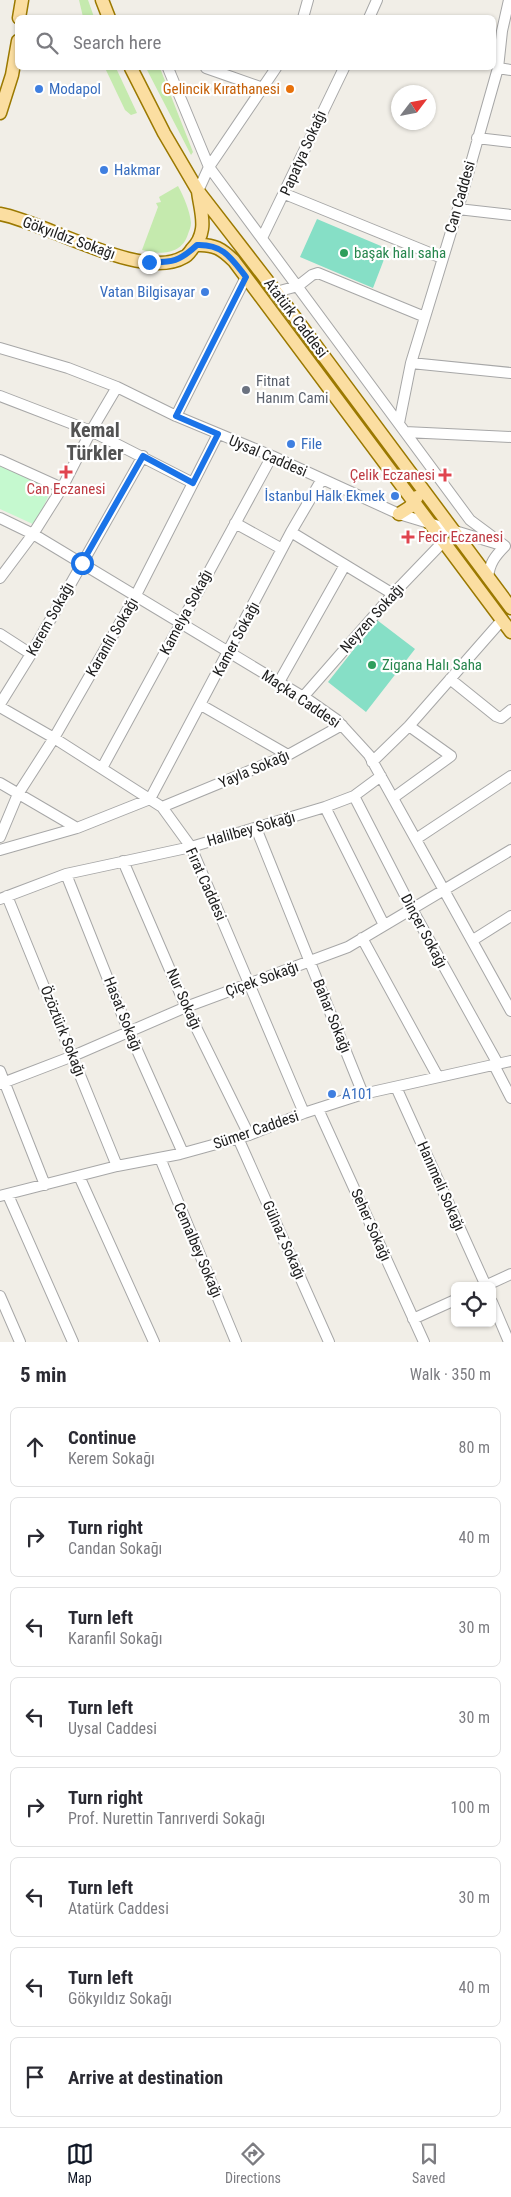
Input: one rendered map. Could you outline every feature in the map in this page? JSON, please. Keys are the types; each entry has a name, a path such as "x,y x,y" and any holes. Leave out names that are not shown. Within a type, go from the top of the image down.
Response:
{"main road":[{"path":"20,15 22,0"},
{"path":"102,0 108,15"},
{"path":"0,113 4,88 15,51"},
{"name":"Atatürk Caddesi","path":"133,70 163,131 198,191 276,292 511,608"},
{"path":"197,245 202,228 198,191"},
{"name":"Gökyıldız Sokağı","path":"0,214 132,260 166,263 184,257 197,245"},
{"name":"Atatürk Caddesi","path":"197,245 209,244 222,249 246,277 511,632"},
{"path":"399,514 414,503 419,483"}],"street":[{"path":"304,15 308,0"},
{"path":"370,15 377,0"},
{"name":"Can Caddesi","path":"399,423 411,363 458,209 498,68 502,31 509,0"},
{"path":"498,68 511,70"},
{"path":"169,70 209,167 470,520 508,547 496,555 488,568 488,578"},
{"path":"212,70 263,88"},
{"path":"198,191 209,167 275,70"},
{"name":"Papatya Sokağı","path":"262,238 285,194 343,70"},
{"path":"477,138 511,142"},
{"path":"285,194 442,258"},
{"path":"458,209 511,216"},
{"path":"276,292 298,286 312,275 318,273 425,317"},
{"path":"176,416 246,277"},
{"name":"Uysal Caddesi","path":"0,348 68,368 117,388 399,514 508,547"},
{"path":"411,363 511,373"},
{"path":"0,578 4,568 33,534 62,488 91,430 117,388"},
{"path":"0,396 91,430 193,483"},
{"path":"405,432 511,437"},
{"name":"Karanfil Sokağı","path":"0,837 18,794 54,738 136,595 218,434"},
{"name":"Kerem Sokağı","path":"0,706 143,456"},
{"name":"Kamelya Sokağı","path":"102,768 272,456"},
{"path":"0,460 62,488"},
{"name":"Kamer Sokağı","path":"150,799 291,532 322,479"},
{"name":"Maçka Caddesi","path":"0,518 33,534 136,595 303,697 342,725 372,762 473,940 507,992 511,1011"},
{"path":"235,523 282,549"},
{"path":"291,532 393,594"},
{"name":"Neyzen Sokağı","path":"303,697 393,594 443,542"},
{"path":"279,682 345,565"},
{"path":"372,762 409,726 502,620"},
{"path":"0,634 30,654"},
{"path":"450,680 496,716 501,718 511,710"},
{"path":"200,705 288,755"},
{"name":"Fırat Caddesi","path":"0,706 162,807 191,846 304,1113"},
{"name":"Yayla Sokağı","path":"162,807 288,755 342,725"},
{"path":"393,798 451,756 409,726"},
{"name":"Halilbey Sokağı","path":"4,898 66,874 191,846 325,807 354,796 380,776"},
{"path":"416,839 511,776"},
{"path":"0,783 78,828"},
{"name":"Dinçer Sokağı","path":"354,796 496,1065 511,1098"},
{"path":"0,850 78,828 150,799"},
{"path":"325,807 384,925"},
{"name":"Bahar Sokağı","path":"256,828 363,1094"},
{"name":"Çiçek Sokağı","path":"2,1083 73,1056 186,1007 348,947 511,850"},
{"name":"Nur Sokağı","path":"123,861 244,1137"},
{"name":"Hasat Sokağı","path":"66,874 129,1032 183,1153"},
{"name":"Özöztürk Sokağı","path":"4,898 73,1056 117,1166"},
{"path":"473,940 511,916"},
{"path":"362,938 438,1077"},
{"name":"Sümer Caddesi","path":"4,1195 117,1166 183,1153 244,1137 304,1113 363,1094 511,1061"},
{"path":"0,1071 2,1083 45,1185"},
{"name":"Hanımeli Sokağı","path":"396,1087 483,1282"},
{"name":"Seher Sokağı","path":"318,1108 424,1342"},
{"name":"Gülnaz Sokağı","path":"244,1137 329,1342"},
{"name":"Cemalbey Sokağı","path":"160,1158 236,1342"},
{"path":"79,1176 154,1342"},
{"path":"4,1195 73,1342"},
{"path":"494,1282 511,1274"},
{"path":"0,1296 20,1342"},
{"path":"413,1319 451,1302"},
{"path":"496,1311 509,1342"}],"green space":[{"path":"79,0 88,0 93,15 83,15"},
{"path":"106,70 117,70 137,113 131,115 125,110"},
{"path":"147,70 161,70 193,152 191,155"},
{"path":"178,186 186,204 191,223 185,241 181,246 169,252 156,253 142,250 158,207 156,203 161,202 159,197"},
{"name":"başak halı saha","path":"317,219 388,249 373,288 300,257"},
{"path":"0,465 52,488 35,525 0,509"},
{"name":"Zigana Halı Saha","path":"377,620 415,649 366,712 328,682"}],"place":[{"name":"Modapol","path":"39,89"},
{"name":"Gelincik Kırathanesi","path":"290,89"},
{"name":"Hakmar","path":"104,170"},
{"name":"başak halı saha","path":"344,253"},
{"name":"Vatan Bilgisayar","path":"205,292"},
{"name":"Fitnat Hanım Cami","path":"246,390"},
{"name":"File","path":"291,444"},
{"name":"Can Eczanesi","path":"66,472"},
{"name":"Çelik Eczanesi","path":"445,475"},
{"name":"İstanbul Halk Ekmek","path":"395,496"},
{"name":"Fecir Eczanesi","path":"408,537"},
{"name":"Zigana Halı Saha","path":"372,665"},
{"name":"A101","path":"332,1094"}],"district":[{"name":"Kemal Türkler","path":"95,442"}],"route":[{"path":"82,563 143,456 193,483 218,434 176,416 246,277 222,249 209,244 197,245 184,257 166,263 149,262"}]}
